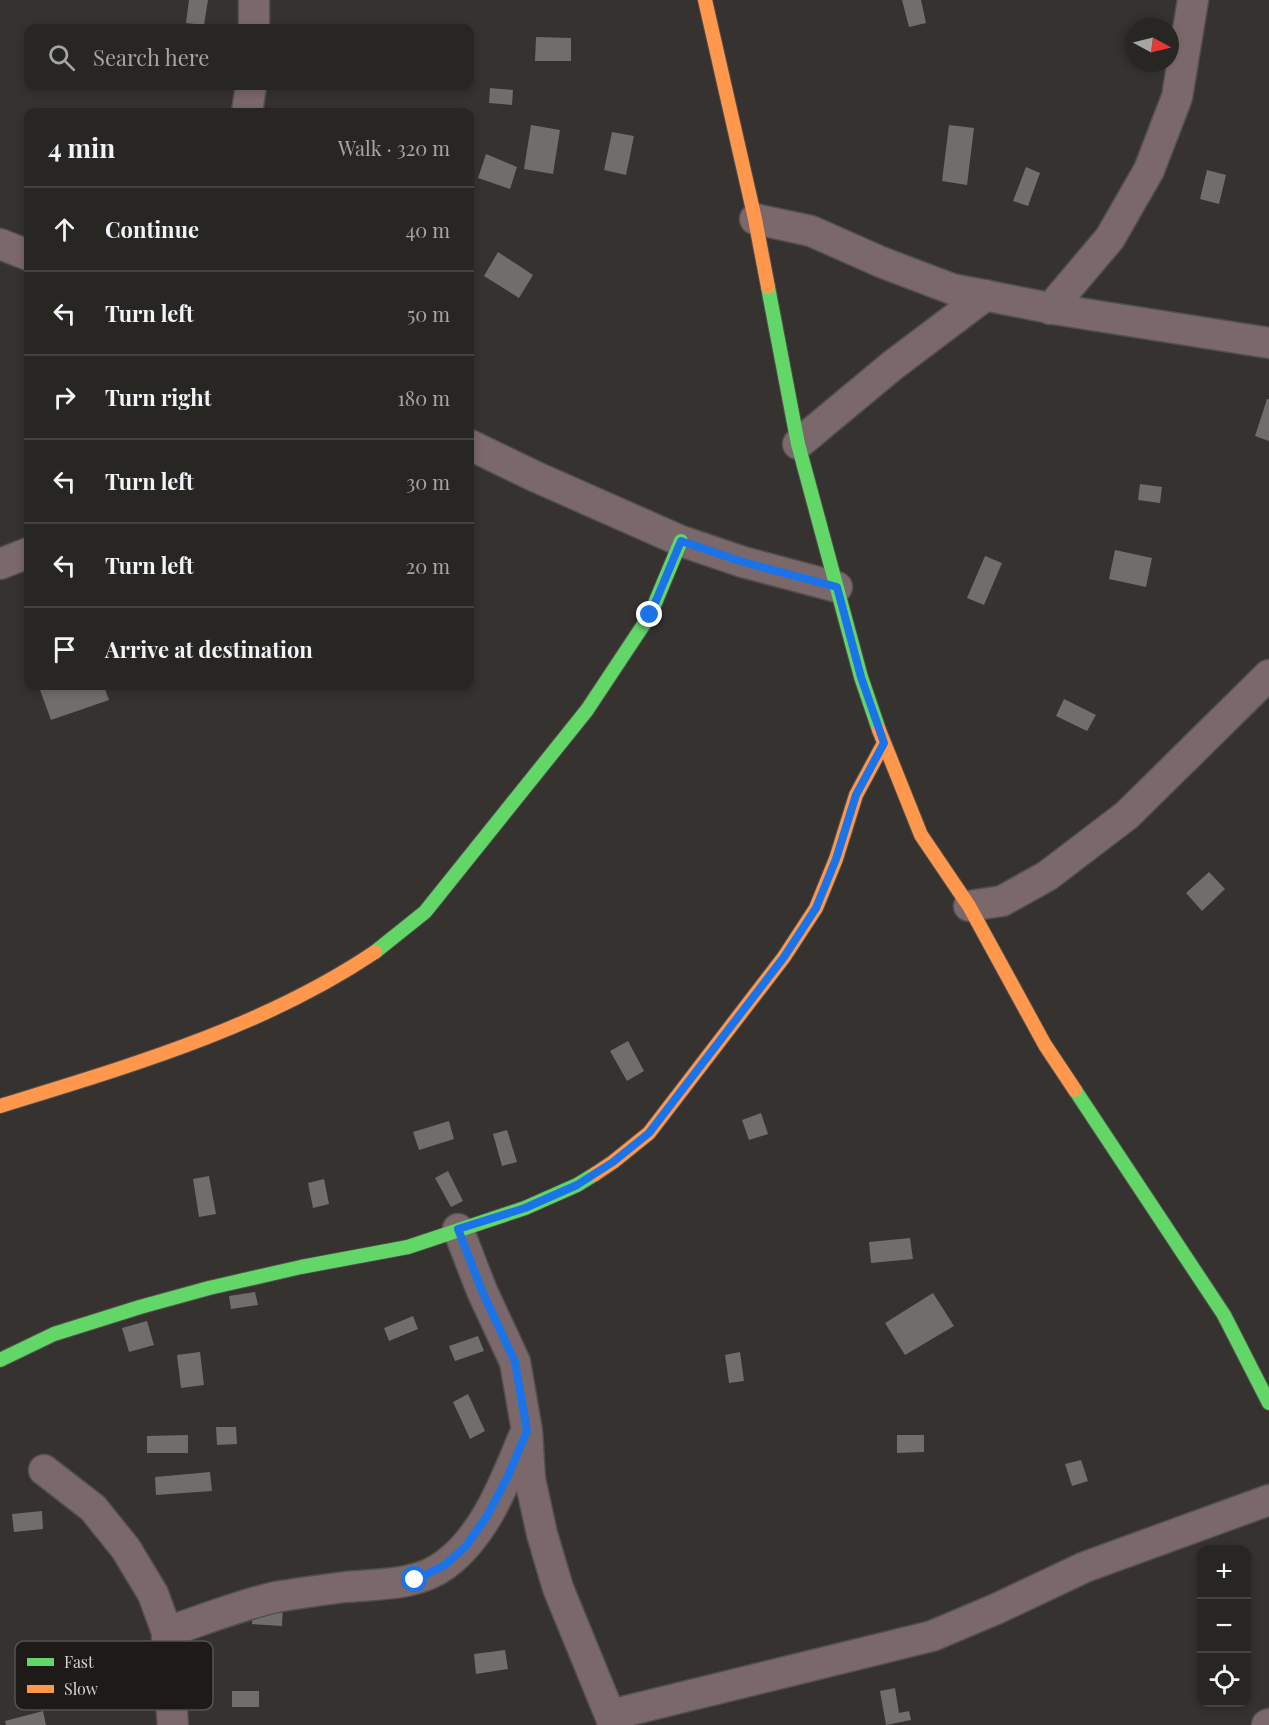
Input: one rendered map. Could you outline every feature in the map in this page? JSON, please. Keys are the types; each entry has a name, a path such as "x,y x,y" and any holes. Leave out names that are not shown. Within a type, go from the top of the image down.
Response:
{"street":[{"path":"254,0 254,24"},
{"path":"705,0 755,219 798,444 861,677 884,743 921,835 969,906 1045,1045 1262,1373 1269,1403"},
{"path":"1050,309 1110,238 1149,170 1177,97 1193,0"},
{"path":"248,108 250,90"},
{"path":"755,219 811,231 920,278 952,289 1050,309 1269,343"},
{"path":"0,244 24,253"},
{"path":"798,444 893,365 986,295"},
{"path":"474,447 681,541 743,562 837,587"},
{"path":"0,1106 132,1065 225,1030 343,973 386,944 425,912 587,710 650,615 681,541"},
{"path":"0,564 24,555"},
{"path":"969,906 1002,901 1047,876 1127,815 1269,675"},
{"path":"0,1360 54,1335 150,1304 301,1267 408,1247 525,1208 577,1185 613,1162 649,1133 784,957 816,908 836,859 856,795 884,743"},
{"path":"458,1229 482,1291 515,1362 527,1431 530,1479 542,1534 558,1588 612,1720 932,1636 1085,1567 1269,1500"},
{"path":"167,1632 273,1598 306,1592 415,1580 445,1565 466,1546 487,1516 508,1476 527,1431"},
{"path":"44,1470 93,1508 126,1549 153,1594 167,1632 167,1641"},
{"path":"171,1710 172,1725"}],"building":[{"path":"189,0 208,0 204,24 186,23"},
{"path":"902,0 921,0 926,23 909,27"},
{"path":"536,37 571,38 571,61 535,61"},
{"path":"490,88 513,90 512,105 489,103"},
{"path":"531,125 560,130 553,174 524,169"},
{"path":"949,125 974,128 967,185 942,181"},
{"path":"612,132 634,136 626,175 604,170"},
{"path":"486,154 517,167 510,189 478,178"},
{"path":"1026,167 1040,173 1028,206 1013,201"},
{"path":"1207,170 1226,175 1219,204 1200,199"},
{"path":"498,252 533,275 519,298 484,276"},
{"path":"1267,399 1269,399 1269,441 1255,436"},
{"path":"1140,484 1162,487 1160,503 1138,500"},
{"path":"1115,550 1152,558 1146,587 1109,579"},
{"path":"985,556 1002,563 984,605 967,598"},
{"path":"40,690 105,690 109,700 51,720"},
{"path":"1064,699 1096,715 1087,731 1056,716"},
{"path":"1209,872 1225,889 1202,911 1186,893"},
{"path":"628,1041 644,1071 627,1081 610,1051"},
{"path":"761,1113 768,1134 749,1140 742,1120"},
{"path":"449,1121 454,1139 419,1150 413,1132"},
{"path":"507,1130 517,1162 502,1166 493,1134"},
{"path":"448,1171 463,1201 451,1207 435,1178"},
{"path":"209,1176 216,1214 199,1217 193,1179"},
{"path":"324,1179 329,1204 313,1208 308,1183"},
{"path":"910,1238 913,1259 871,1263 869,1242"},
{"path":"255,1292 258,1305 231,1309 229,1296"},
{"path":"933,1293 954,1326 905,1355 885,1323"},
{"path":"413,1316 418,1329 389,1341 384,1328"},
{"path":"147,1321 154,1345 129,1352 122,1328"},
{"path":"478,1336 484,1351 455,1361 449,1346"},
{"path":"200,1352 204,1385 181,1388 177,1355"},
{"path":"740,1352 744,1381 729,1383 725,1355"},
{"path":"468,1394 485,1431 470,1439 453,1402"},
{"path":"216,1427 236,1427 237,1444 217,1445"},
{"path":"188,1435 188,1453 147,1453 147,1436"},
{"path":"897,1435 924,1435 924,1452 897,1453"},
{"path":"1081,1460 1088,1481 1072,1486 1065,1464"},
{"path":"210,1472 212,1491 156,1495 155,1477"},
{"path":"42,1511 43,1529 14,1532 12,1514"},
{"path":"253,1601 283,1603 282,1626 252,1624"},
{"path":"505,1650 508,1669 476,1674 474,1654"},
{"path":"895,1688 899,1713 909,1711 911,1720 886,1725 880,1691"},
{"path":"232,1691 259,1691 259,1707 232,1707"},
{"path":"43,1711 46,1725 6,1725 5,1721"}],"traffic: fast":[{"path":"768,287 798,444 861,677 879,730"},
{"path":"375,952 425,912 587,710 650,615 681,541"},
{"path":"1075,1090 1224,1315 1269,1403"},
{"path":"0,1360 54,1334 140,1307 209,1288 301,1267 408,1247 525,1208 577,1185 595,1174"}],"traffic: slow":[{"path":"705,0 755,219 768,287"},
{"path":"879,730 921,835 969,906 1045,1045 1075,1090"},
{"path":"595,1174 649,1133 784,957 816,908 836,859 856,795 884,743"},
{"path":"0,1106 146,1060 241,1024 332,979 375,952"}],"route":[{"path":"415,1580 445,1565 466,1546 487,1516 508,1476 527,1431 515,1362 482,1291 458,1229 525,1208 577,1185 613,1162 649,1133 784,957 816,908 836,859 856,795 884,743 861,677 837,587 743,562 681,541 650,615"}]}
